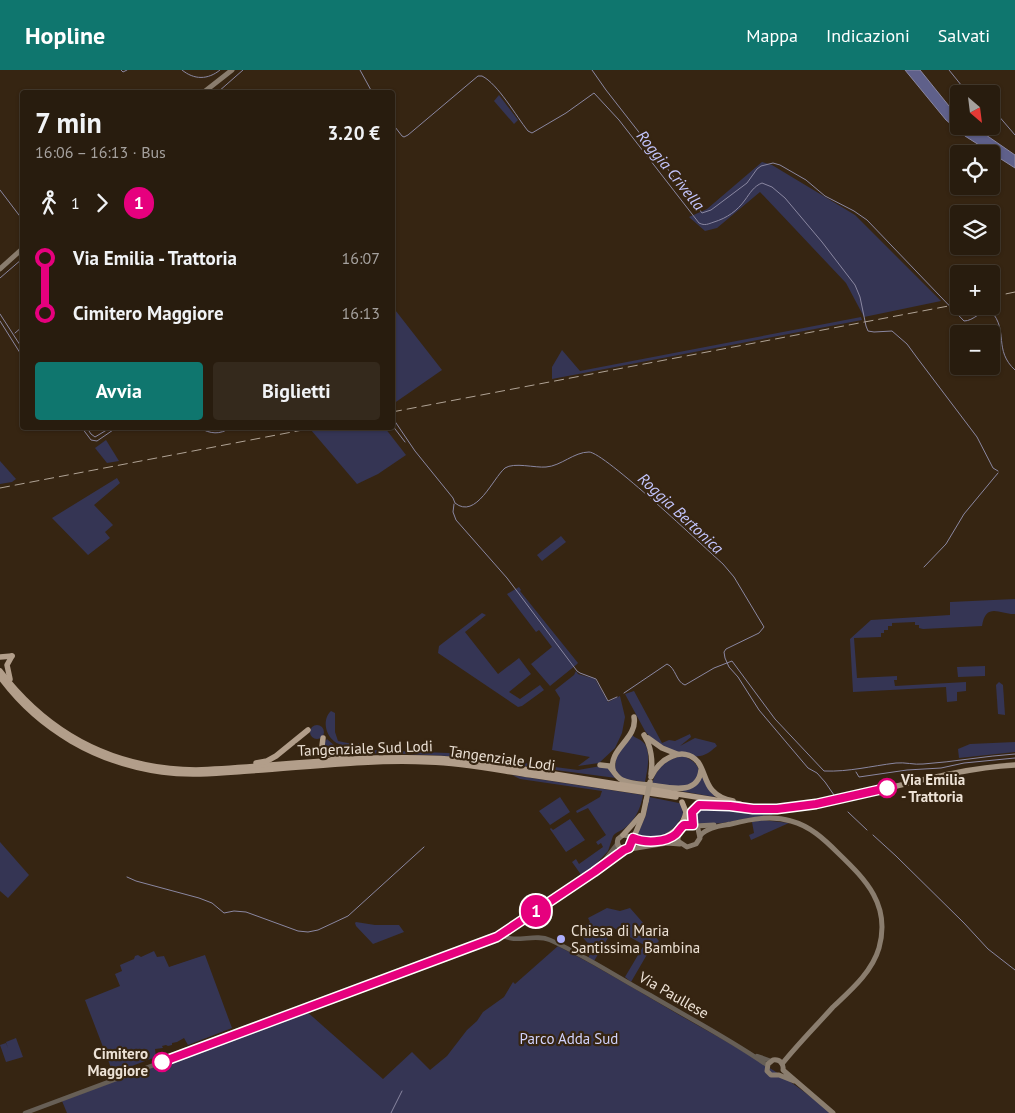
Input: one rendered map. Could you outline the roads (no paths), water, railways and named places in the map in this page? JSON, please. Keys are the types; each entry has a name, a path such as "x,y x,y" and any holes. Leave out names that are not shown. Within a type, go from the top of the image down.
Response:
{"highway":[{"path":"0,657 12,656 7,665 8,675 13,687"},
{"name":"Tangenziale Sud Lodi","path":"0,671 34,709 74,739 99,751 136,763 160,768 184,770 212,769 402,757 434,757 466,760 740,804"},
{"name":"Tangenziale Lodi","path":"0,677 12,693 33,714 65,738 112,760 152,770 199,774 391,762 430,762 472,766 730,806"},
{"path":"212,769 227,765 267,761 308,730"},
{"path":"323,738 323,749 334,756 385,754 402,757"},
{"path":"543,772 559,771 626,781"},
{"path":"663,795 685,805 688,810 684,825"},
{"path":"659,840 670,835 683,821 686,812 682,802"}],"main road":[{"path":"207,90 232,70"},
{"path":"0,269 20,251"},
{"path":"613,770 612,764 615,755 632,733 635,725 634,717"},
{"path":"632,733 639,731 643,733"},
{"path":"727,825 684,825 672,836 647,842 630,840 619,838 617,844 619,848 630,840 646,803 652,765 650,748 644,735 662,748 692,757 700,765 708,784 715,793 740,804"},
{"path":"650,779 654,770 665,760 681,754"},
{"path":"600,765 609,766 619,778 626,781 675,789 693,785 701,771 700,765"},
{"path":"789,808 816,804 974,770 1015,765"},
{"path":"630,840 635,823 646,803"},
{"path":"700,836 694,826 692,812 696,806 702,804 730,806"},
{"name":"Tangenziale Sud Lodi","path":"740,804 789,808"},
{"name":"Tangenziale Lodi","path":"730,806 759,809 789,808"},
{"path":"630,840 680,844 687,847 694,846 699,841 700,836 708,830 727,825 758,818 771,817 791,820 823,839 862,877 872,890 879,906 882,920 882,935 872,963 859,981 796,1046 781,1067"},
{"path":"678,832 677,838 680,844"},
{"name":"Via Paullese","path":"781,1067 771,1075 767,1071 769,1063 781,1067 794,1081 833,1113"}],"street":[{"path":"25,1113 502,935 598,868 630,840"},
{"path":"598,868 617,844"},
{"path":"511,929 518,938"},
{"name":"Via Paullese","path":"502,935 506,938 548,939 585,958 769,1063"}],"waterway":[{"path":"121,70 123,72 127,70"},
{"path":"182,70 191,76 201,78 211,76 220,70"},
{"path":"220,90 243,70"},
{"name":"Roggia Crivella","path":"360,70 371,90"},
{"path":"592,70 702,213 711,210 747,183 761,166 773,163 780,165 806,180 825,196 867,220 964,321 991,311 999,326 1004,355 1008,363 1015,370"},
{"path":"949,70 961,85"},
{"name":"Roggia Crivella","path":"395,127 402,136 408,135 478,76 482,76 494,86 528,131 532,133 566,113 594,93 619,120 699,223 708,224 735,211 759,184 762,183 772,187 785,198 855,285 860,297 868,331 892,331 907,344 977,437 993,468 998,471"},
{"path":"1000,118 1015,135"},
{"path":"0,190 20,216"},
{"path":"0,278 20,261"},
{"name":"Roggia Bertonica","path":"0,314 20,345"},
{"path":"0,321 20,353"},
{"path":"15,333 20,329"},
{"name":"Roggia Bertonica","path":"395,421 455,503 463,507 477,502 500,473 509,466 552,466 578,454 589,452 614,467 633,483 723,564 734,577 764,627 759,633 726,649 724,652 729,667 738,677 759,710 808,768 817,773 825,782 834,795"},
{"name":"Roggia Bertonica","path":"395,429 405,442"},
{"path":"84,430 91,440 97,441 113,430"},
{"name":"Roggia Bertonica","path":"88,430 95,437 107,430"},
{"path":"204,430 215,433 226,430"},
{"path":"924,567 946,544 964,514 998,473"},
{"path":"454,504 453,512 456,520 507,578 577,671 596,679 608,701 617,697"},
{"path":"624,693 667,664 685,685 714,668 732,661 775,719 824,771 851,770 896,763 935,763 1015,754"},
{"path":"856,772 859,777 1015,758"},
{"path":"848,812 867,830"},
{"path":"873,835 964,923 988,949 1015,970"},
{"path":"127,877 199,898 212,903 224,913 234,911 246,912 298,931 308,932 318,930 348,916 424,847"},
{"path":"391,1113 402,1091"}],"railway":[{"path":"1000,295 1015,292"},
{"path":"395,411 950,306"},
{"path":"0,488 303,430"}],"place":[{"name":"Via Emilia - Trattoria","path":"887,788"},
{"name":"Chiesa di Maria Santissima Bambina","path":"561,939"},
{"name":"Cimitero Maggiore","path":"162,1062"}],"park label":[{"name":"Parco Adda Sud","path":"569,1038"}]}
